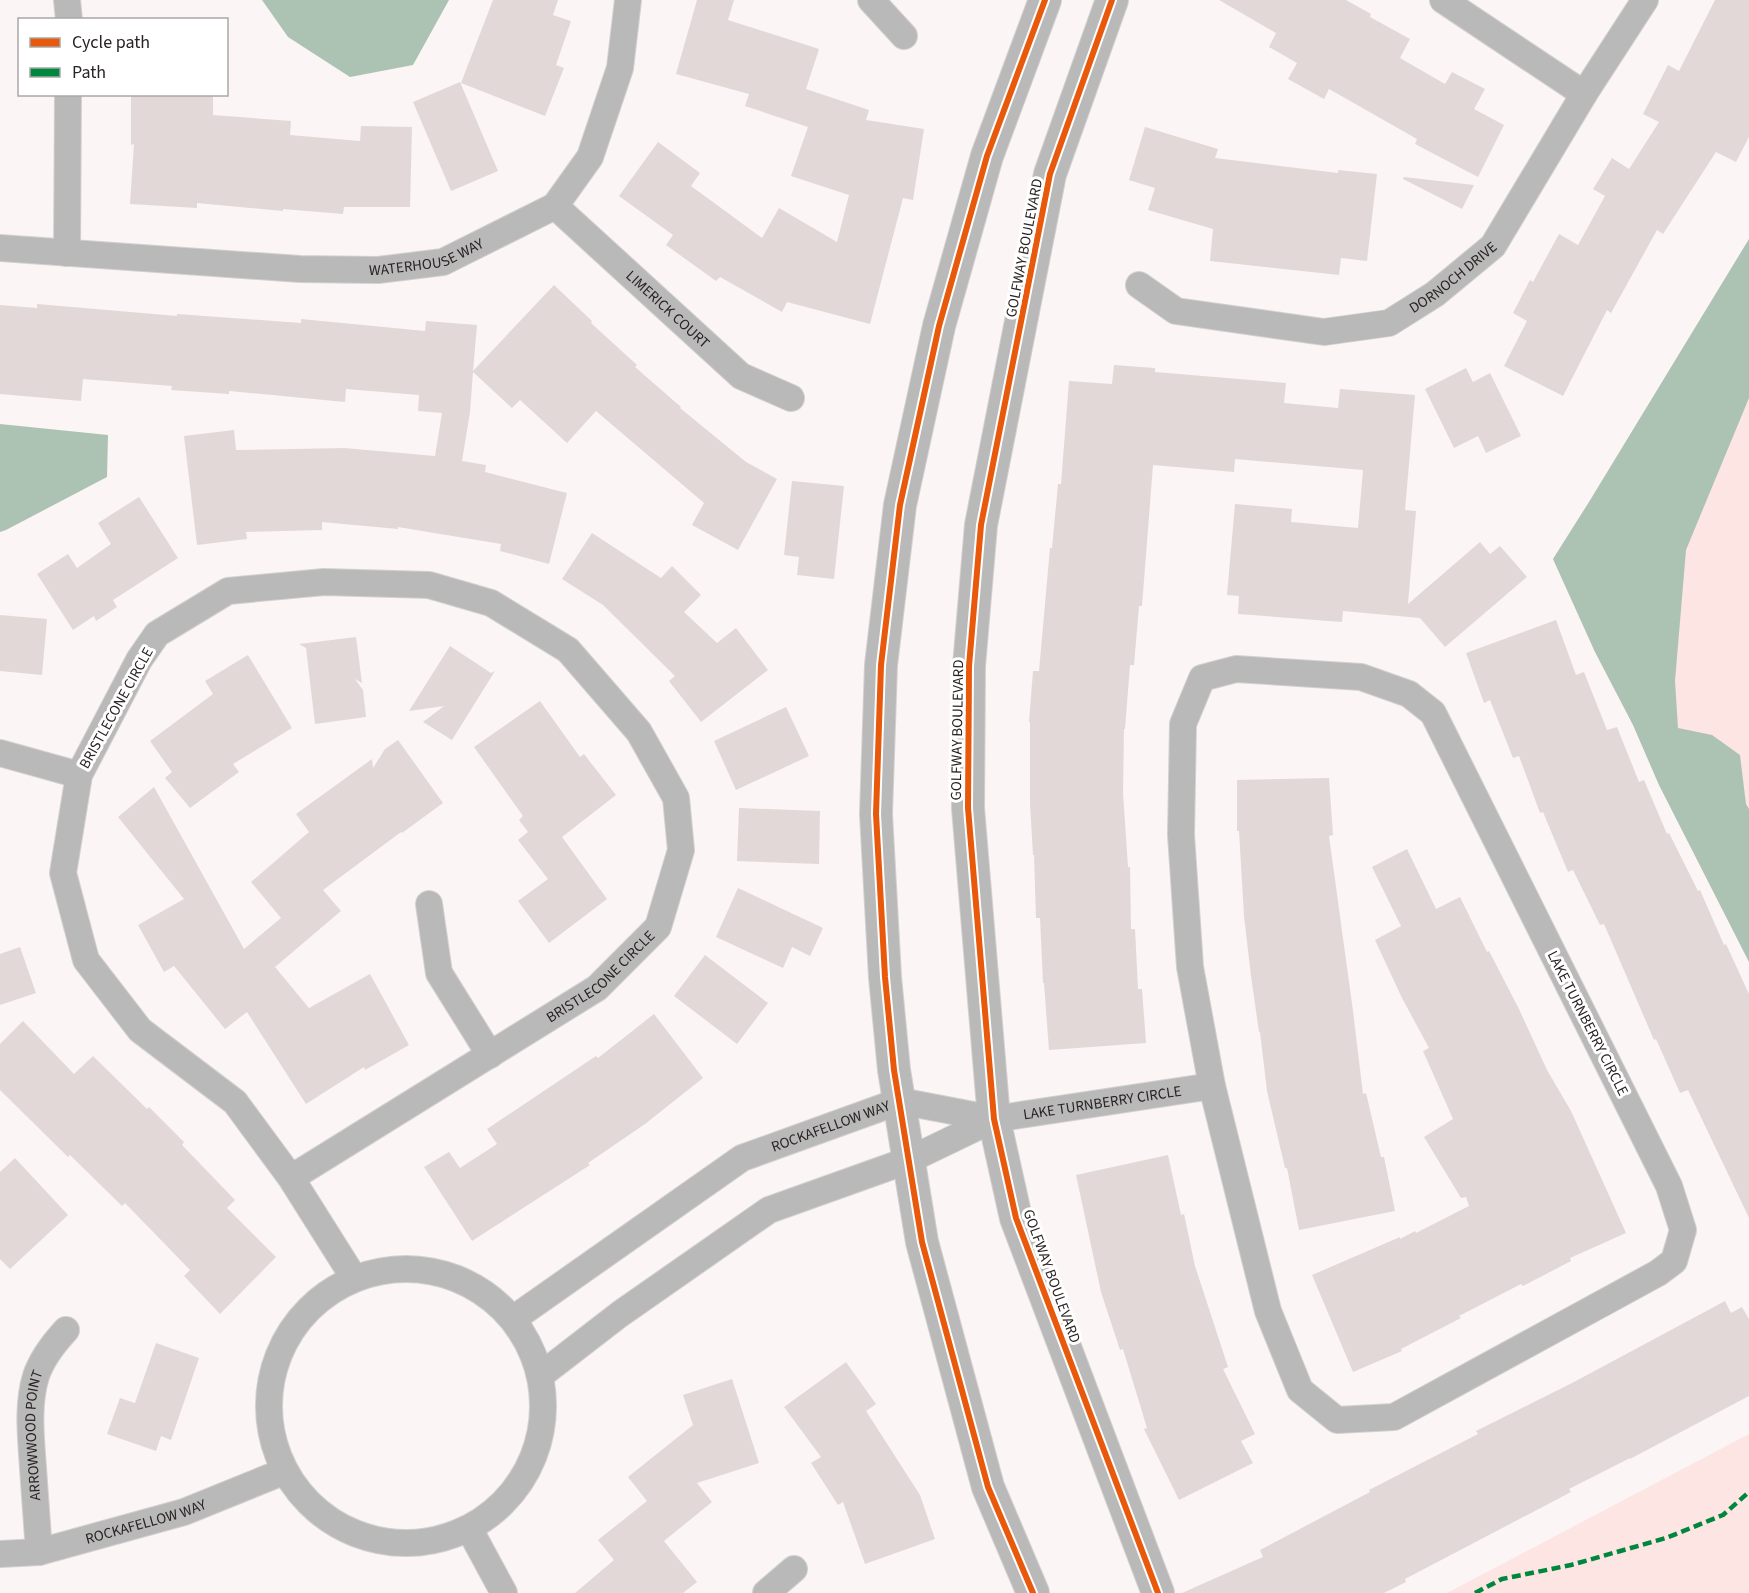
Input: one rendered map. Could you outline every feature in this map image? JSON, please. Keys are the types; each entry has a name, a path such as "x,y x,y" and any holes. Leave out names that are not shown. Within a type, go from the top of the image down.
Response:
{"street":[{"path":"67,0 69,18"},
{"name":"WATERHOUSE WAY","path":"0,248 300,269 378,270 443,262 555,206 590,157 620,68 628,0"},
{"path":"871,0 904,36"},
{"path":"1033,1593 988,1487 922,1242 894,1070 885,977 876,814 882,665 900,505 939,326 984,168 1045,0"},
{"name":"GOLFWAY BOULEVARD","path":"1112,0 1050,174 981,525 969,666 968,808 994,1119 1017,1218 1158,1593"},
{"path":"1443,0 1584,94"},
{"name":"DORNOCH DRIVE","path":"1139,285 1176,311 1324,332 1389,323 1435,294 1493,246 1584,94 1645,0"},
{"path":"67,254 68,96"},
{"name":"LIMERICK COURT","path":"555,206 741,376 791,398"},
{"name":"BRISTLECONE CIRCLE","path":"291,1178 597,988 658,927 681,850 676,798 639,732 568,650 491,603 429,585 324,582 228,591 157,634 139,660 79,775 63,873 86,960 140,1030 235,1102 291,1178 354,1278"},
{"name":"LAKE TURNBERRY CIRCLE","path":"1236,669 1361,677 1408,694 1433,713 1669,1186 1683,1230 1674,1261 1658,1273 1395,1417 1337,1420 1300,1390 1268,1311 1212,1086 1190,967 1181,835 1183,724 1202,678 1236,669"},
{"path":"0,753 79,775"},
{"path":"429,904 439,973 490,1055"},
{"name":"LAKE TURNBERRY CIRCLE","path":"994,1119 1212,1086"},
{"name":"ROCKAFELLOW WAY","path":"513,1319 742,1158 900,1101 994,1119"},
{"path":"541,1375 620,1314 769,1210 909,1160 994,1119"},
{"path":"419,1268 452,1275 482,1290 513,1319 541,1375 543,1414 536,1452 517,1487 490,1515 471,1532 417,1544 378,1541 341,1527 309,1503 285,1471 272,1435 269,1397 277,1359 295,1325 321,1297 354,1278 386,1269 419,1268"},
{"name":"ARROWWOOD POINT","path":"39,1552 31,1439 32,1395 36,1376 44,1358 54,1342 66,1330"},
{"name":"ROCKAFELLOW WAY","path":"0,1554 39,1552 184,1512 285,1471"},
{"path":"471,1532 504,1593"},
{"path":"766,1593 794,1569"}],"shaded area":[{"path":"262,0 449,0 413,65 350,77 288,37"},
{"path":"1749,239 1749,962 1659,785 1633,725 1595,652 1553,559"},
{"path":"1749,239 1749,398 1686,550 1675,681 1678,728 1712,735 1740,755 1746,804 1749,809 1749,962 1659,785 1633,725 1595,652 1553,559"},
{"path":"0,424 108,435 107,477 0,532"},
{"path":"1749,1434 1749,1593 1447,1593"}],"building":[{"path":"493,0 558,0 553,15 571,21 556,65 564,68 545,116 461,83"},
{"path":"697,0 734,0 728,20 819,49 806,89 869,110 866,120 924,129 913,200 903,198 870,324 787,302 782,312 720,277 716,281 666,245 673,235 619,196 658,142 700,173 691,186 762,238 779,208 837,242 849,195 791,176 808,127 745,106 749,94 676,74"},
{"path":"1219,0 1346,0 1371,14 1370,17 1410,39 1400,58 1445,84 1452,72 1485,89 1474,109 1504,125 1478,177 1415,144 1417,139 1329,89 1324,99 1288,79 1297,63 1269,47 1276,33"},
{"path":"1715,0 1749,0 1749,137 1736,162 1716,152 1663,234 1657,230 1611,313 1607,310 1563,396 1504,366 1527,321 1513,313 1530,280 1533,282 1559,234 1578,245 1605,196 1593,189 1612,158 1629,169 1659,122 1643,114 1668,65 1679,71"},
{"path":"460,82 498,171 451,191 413,102"},
{"path":"131,96 213,96 213,115 291,121 290,135 360,141 361,126 412,127 410,207 344,207 343,214 197,203 197,208 130,204 134,144 131,145"},
{"path":"1145,127 1218,149 1215,158 1338,173 1338,170 1377,174 1367,261 1341,258 1339,275 1210,261 1213,229 1148,210 1155,188 1129,180"},
{"path":"1404,177 1474,185 1462,209 1403,179"},
{"path":"554,285 637,365 635,367 680,408 746,462 777,479 738,550 692,525 704,503 596,411 567,443 520,400 512,408 473,372 470,412 462,461 486,465 485,472 567,493 549,564 500,551 501,544 398,527 398,529 322,522 322,530 246,532 247,539 197,545 184,436 234,430 236,450 344,448 435,456 442,413 418,411 419,395 346,389 345,402 229,391 229,394 171,390 172,386 83,379 81,401 0,394 0,305 37,308 37,304 177,316 177,314 301,323 301,319 425,331 426,321 477,325 473,371"},
{"path":"1114,365 1155,368 1155,372 1286,383 1284,403 1338,408 1340,389 1415,395 1405,510 1416,511 1408,604 1480,542 1490,554 1500,546 1527,577 1445,647 1420,618 1343,611 1342,622 1238,614 1239,596 1227,595 1235,504 1292,509 1291,522 1358,528 1363,470 1235,459 1234,472 1153,465 1142,606 1139,606 1134,665 1130,665 1124,729 1123,793 1128,867 1130,867 1131,929 1135,929 1138,989 1142,989 1146,1043 1049,1050 1040,918 1036,918 1030,804 1029,722 1033,671 1039,671 1050,548 1052,548 1058,484 1061,484 1069,381 1112,384"},
{"path":"1466,368 1473,382 1490,373 1521,436 1486,453 1478,436 1454,448 1425,389"},
{"path":"792,481 844,486 834,579 797,575 799,557 784,555"},
{"path":"139,497 178,558 113,600 117,607 96,621 94,616 73,630 37,574 68,554 77,568 111,544 98,523"},
{"path":"592,533 661,578 672,566 701,595 684,612 717,643 736,628 768,670 701,722 669,681 675,676 603,605 562,579"},
{"path":"0,615 47,619 42,675 0,671"},
{"path":"1556,620 1576,675 1584,672 1607,730 1617,727 1639,782 1644,780 1667,834 1669,833 1698,891 1700,890 1749,994 1749,1218 1688,1090 1680,1093 1656,1039 1654,1040 1604,924 1600,925 1573,870 1568,872 1543,812 1540,813 1519,756 1513,758 1490,700 1484,703 1466,653"},
{"path":"356,637 362,683 355,679 363,690 366,717 315,724 306,648 299,644"},
{"path":"450,646 491,673 495,671 452,740 423,722 444,706 409,711"},
{"path":"248,655 292,728 233,764 239,772 190,808 165,778 172,772 150,741 213,694 205,681"},
{"path":"540,701 580,757 584,754 616,795 562,837 607,899 549,943 518,901 548,879 518,840 528,832 519,820 523,816 474,747"},
{"path":"786,707 809,756 736,790 714,741"},
{"path":"398,740 443,803 323,890 341,911 275,967 309,1008 370,974 409,1045 365,1070 364,1067 306,1104 247,1012 225,1029 174,966 164,972 138,925 184,899 118,817 154,787 244,949 281,918 251,882 309,832 296,814 372,759 373,768 385,749"},
{"path":"1329,778 1333,835 1329,836 1363,1094 1366,1093 1381,1157 1384,1157 1395,1211 1299,1230 1287,1168 1285,1168 1267,1091 1251,976 1244,916 1239,831 1237,831 1237,780"},
{"path":"739,808 820,811 819,864 737,861"},
{"path":"1407,849 1436,909 1460,897 1519,1009 1547,1070 1571,1111 1626,1233 1570,1258 1571,1261 1459,1316 1461,1318 1401,1349 1402,1351 1353,1372 1312,1275 1400,1237 1400,1239 1415,1231 1416,1233 1469,1206 1466,1197 1461,1198 1424,1137 1453,1119 1423,1051 1429,1048 1375,940 1401,926 1372,867"},
{"path":"738,888 823,928 810,956 792,947 783,968 716,937"},
{"path":"20,947 36,993 0,1005 0,954"},
{"path":"705,955 768,1003 737,1044 674,996"},
{"path":"654,1014 703,1078 645,1124 588,1163 590,1165 472,1241 424,1167 449,1152 460,1168 497,1144 487,1129 596,1056 598,1058"},
{"path":"23,1021 74,1074 93,1056 147,1109 149,1107 184,1142 182,1145 235,1200 227,1208 276,1257 220,1314 184,1276 190,1270 125,1203 122,1206 0,1090 0,1044"},
{"path":"1168,1155 1195,1266 1228,1367 1223,1369 1255,1434 1241,1441 1253,1463 1179,1500 1144,1429 1147,1428 1123,1349 1120,1350 1101,1292 1076,1175"},
{"path":"15,1158 68,1215 10,1269 0,1259 0,1172"},
{"path":"1725,1301 1731,1313 1742,1307 1749,1319 1749,1396 1569,1489 1571,1492 1405,1579 1406,1582 1384,1593 1182,1593 1263,1557 1260,1550 1478,1434 1476,1431 1574,1382"},
{"path":"156,1343 199,1358 171,1440 161,1436 156,1451 107,1434 120,1398 135,1403"},
{"path":"846,1362 876,1404 866,1411 920,1495 935,1539 865,1564 843,1502 838,1505 811,1463 821,1457 784,1407"},
{"path":"732,1379 759,1463 697,1483 712,1502 664,1541 697,1582 683,1593 575,1593 614,1560 598,1540 647,1501 628,1477 693,1425 683,1395"}],"marked path":[{"path":"1475,1593 1502,1579 1571,1565 1666,1538 1723,1515 1749,1492"}],"cycle path":[{"path":"1033,1593 988,1487 922,1242 894,1070 885,977 876,814 881,665 900,505 939,326 987,156 1045,0"},
{"path":"1112,0 1050,174 981,525 969,666 968,808 994,1119 1016,1218 1158,1593"}]}
